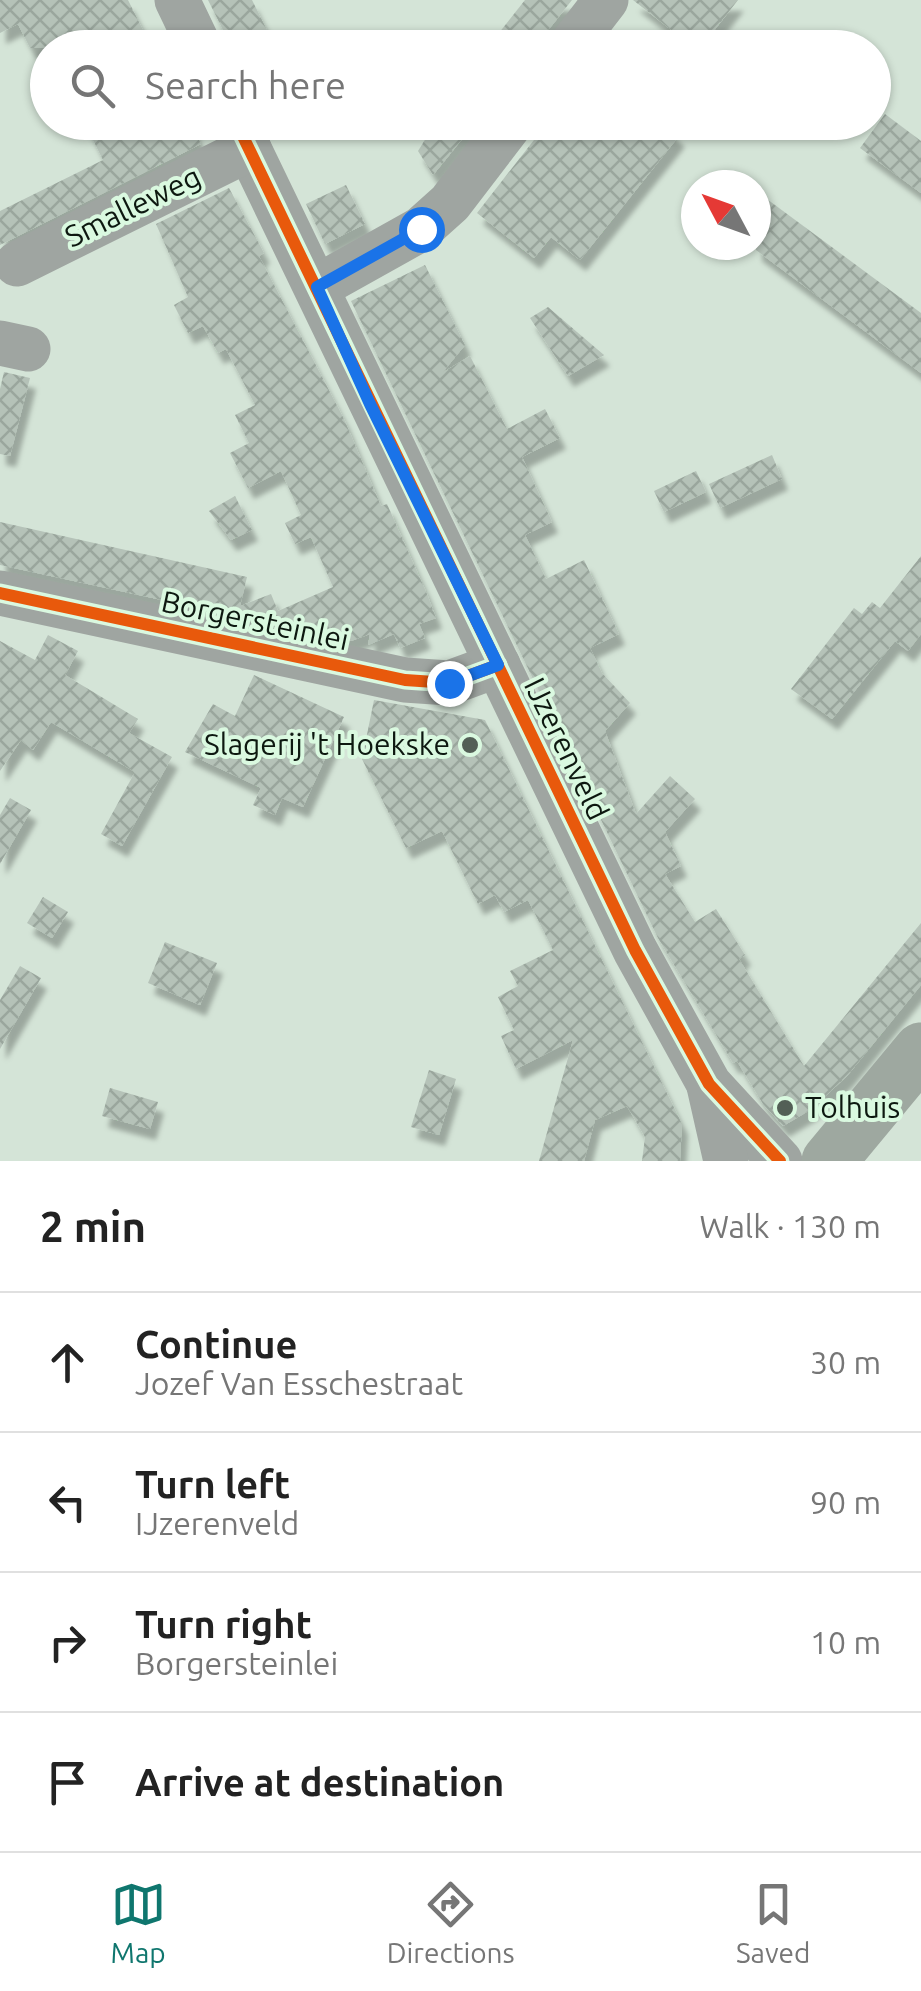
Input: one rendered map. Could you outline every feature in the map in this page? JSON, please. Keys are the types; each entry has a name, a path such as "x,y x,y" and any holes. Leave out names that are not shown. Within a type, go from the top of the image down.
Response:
{"main road":[{"path":"829,1161 921,1050"}],"street":[{"path":"177,0 191,30"},
{"path":"584,30 606,0"},
{"name":"Smalleweg","path":"17,264 235,140"},
{"name":"IJzerenveld","path":"244,140 636,950 708,1084 780,1161"},
{"path":"317,287 421,229 450,202 498,140"},
{"name":"Borgersteinlei","path":"0,593 405,680 449,683 498,665"},
{"name":"IJzerenveld","path":"708,1084 726,1161"}],"building":[{"path":"0,0 128,0 143,30 30,30 30,48 18,24 0,33"},
{"path":"208,0 252,0 267,30 223,30"},
{"path":"525,0 572,0 548,30 501,30"},
{"path":"633,0 738,0 714,30 671,30"},
{"path":"891,118 921,141 921,193 860,148 866,140 891,140"},
{"path":"93,140 199,140 201,144 0,245 0,211 103,160"},
{"path":"425,140 461,140 433,175 418,151"},
{"path":"534,140 676,140 580,260 551,237 534,258 477,213"},
{"path":"346,185 365,224 325,244 306,204"},
{"path":"229,188 264,253 259,256 344,419 381,506 387,504 427,594 436,618 419,624 425,638 400,648 394,634 368,645 370,634 351,641 0,565 0,522 247,577 240,606 271,594 278,611 333,587 311,537 295,544 285,523 301,515 281,471 248,488 230,453 249,443 235,415 255,405 226,349 218,353 203,326 188,333 174,305 188,297 156,224"},
{"path":"771,202 921,313 921,373 769,260"},
{"path":"425,265 465,345 442,373 470,356 507,429 545,409 560,438 522,457 552,522 525,535 546,579 584,560 619,634 590,648 602,673 630,703 605,731 636,814 670,776 695,799 665,832 681,866 665,874 695,922 716,909 745,955 739,959 804,1066 921,923 921,985 847,1076 810,1110 783,1126 763,1104 737,1061 733,1063 658,938 351,301"},
{"path":"548,307 604,355 568,376 530,318"},
{"path":"4,372 30,378 10,456 0,454 0,389"},
{"path":"772,455 782,479 720,508 709,484"},
{"path":"696,471 706,492 664,512 654,491"},
{"path":"235,496 252,530 231,540 209,511"},
{"path":"921,556 921,634 908,651 895,641 832,719 791,689 854,608 862,614 872,602 880,608"},
{"path":"48,635 78,651 65,675 138,719 129,733 172,757 122,846 101,834 135,772 51,722 33,750 21,740 0,771 0,641 35,660"},
{"path":"254,675 344,717 303,807 282,798 275,815 253,805 261,788 185,752 213,704 235,716"},
{"path":"374,700 485,720 682,1124 680,1161 642,1161 645,1137 627,1106 595,1120 584,1161 539,1161 573,1040 516,1069 501,1036 514,1030 498,997 518,986 510,971 553,950 528,900 504,912 495,895 478,904 442,831 406,848 362,759"},
{"path":"10,798 31,810 0,864 0,815"},
{"path":"43,897 68,912 52,938 27,923"},
{"path":"165,942 217,963 200,1005 148,983"},
{"path":"20,966 41,978 0,1049 0,1000"},
{"path":"429,1070 456,1079 439,1135 411,1127"},
{"path":"110,1088 158,1102 150,1129 102,1116"}],"cycle path":[{"path":"245,140 635,950 709,1084 780,1161"},
{"path":"0,593 405,680 449,683 498,665"}],"place":[{"name":"Slagerij 't Hoekske","path":"470,745"},
{"name":"Tolhuis","path":"785,1108"}],"route":[{"path":"421,229 317,287 498,665 449,683"}]}
